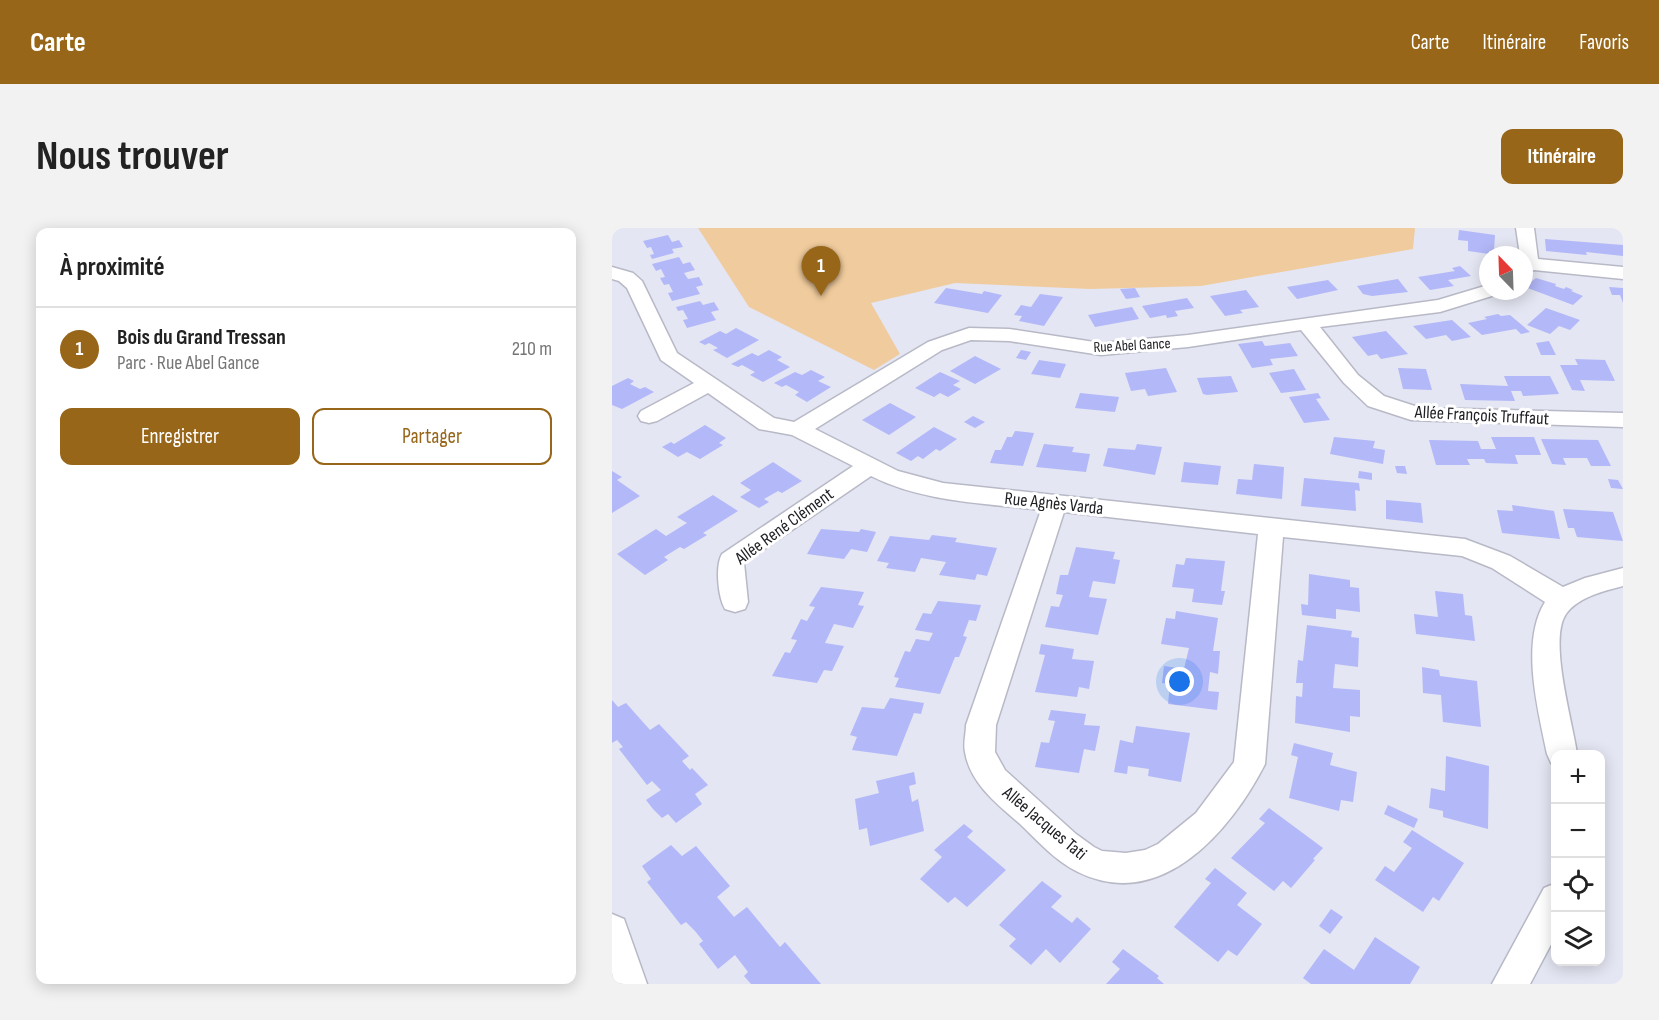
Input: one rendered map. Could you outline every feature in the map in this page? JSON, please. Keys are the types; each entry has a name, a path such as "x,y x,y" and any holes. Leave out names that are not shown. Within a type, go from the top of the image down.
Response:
{"street":[{"path":"1525,228 1526,246"},
{"path":"1533,266 1623,273"},
{"name":"Rue Agnès Varda","path":"612,273 626,276 636,285 668,356 767,424 798,429 890,476 943,491 1465,548 1501,562 1564,601"},
{"name":"Rue Abel Gance","path":"798,429 935,346 969,334 1009,335 1101,349 1188,341 1440,306 1479,294"},
{"name":"Allée François Truffaut","path":"1306,323 1352,379 1376,401 1419,415 1623,420"},
{"path":"649,416 708,384"},
{"name":"Allée René Clément","path":"735,602 730,560 869,466"},
{"name":"Allée Jacques Tati","path":"1055,503 981,725 980,754 991,778 1075,852 1101,866 1132,870 1162,859 1190,841 1233,792 1249,764 1271,527"},
{"path":"1561,750 1545,646 1553,612 1579,590 1594,583 1623,577"},
{"path":"1510,984 1551,908"},
{"path":"612,931 629,984"}],"shaded area":[{"path":"698,228 1415,228 1413,249 1201,286 1090,289 955,283 871,303 900,354 874,370 749,307"}],"building":[{"path":"1459,230 1495,235 1494,246 1479,246 1479,253 1468,251 1468,241 1458,240"},
{"path":"668,235 672,242 679,240 683,247 672,249 674,253 652,259 650,255 654,254 651,247 647,248 643,241"},
{"path":"1545,239 1623,245 1623,256 1546,251"},
{"path":"679,257 683,264 690,262 695,270 684,273 688,279 699,277 703,285 696,287 700,294 672,301 668,293 673,292 669,284 664,285 660,278 665,277 661,269 656,271 652,264"},
{"path":"1460,266 1471,276 1448,280 1454,286 1430,290 1418,277 1455,271 1452,268"},
{"path":"1536,278 1564,289 1566,287 1583,296 1573,305 1533,290 1533,280"},
{"path":"1398,279 1408,292 1372,296 1363,294 1357,286"},
{"path":"1328,280 1338,290 1297,299 1287,287"},
{"path":"1609,287 1623,288 1623,303 1620,295 1612,295"},
{"path":"946,288 1002,295 988,313 934,303"},
{"path":"1135,288 1140,297 1126,299 1120,289"},
{"path":"1246,290 1259,307 1240,310 1243,313 1225,316 1210,296"},
{"path":"1040,294 1063,297 1044,326 1019,321 1022,316 1014,315 1021,305 1031,307"},
{"path":"1187,298 1194,308 1175,311 1178,316 1167,318 1166,315 1150,318 1142,306"},
{"path":"700,301 703,305 714,302 719,310 711,312 716,320 687,328 683,320 688,319 683,310 678,311 676,307"},
{"path":"1132,307 1139,319 1095,327 1088,315"},
{"path":"1546,308 1580,320 1570,330 1559,326 1550,334 1527,325"},
{"path":"1498,314 1510,315 1530,332 1521,334 1516,329 1482,335 1468,323"},
{"path":"1452,320 1471,337 1452,341 1446,335 1426,339 1413,326"},
{"path":"736,328 759,340 727,358 713,350 718,348 709,343 705,345 699,342 720,331 726,334"},
{"path":"1386,331 1408,354 1381,359 1377,354 1368,356 1352,337"},
{"path":"1262,341 1265,346 1290,343 1298,356 1270,359 1273,365 1252,368 1238,344"},
{"path":"1549,341 1556,355 1541,355 1536,343"},
{"path":"769,350 782,357 777,360 790,367 763,382 750,375 755,372 742,365 738,367 731,364 752,353 758,356"},
{"path":"1021,350 1031,352 1026,360 1016,358"},
{"path":"975,356 1001,369 975,384 950,371"},
{"path":"1575,359 1605,360 1615,381 1580,380 1585,391 1572,390 1560,365 1578,365"},
{"path":"1039,360 1066,364 1060,378 1031,374"},
{"path":"1166,368 1177,392 1148,396 1145,389 1131,391 1125,373"},
{"path":"1398,368 1426,369 1432,390 1403,389"},
{"path":"1294,369 1306,390 1281,393 1269,373"},
{"path":"811,370 825,377 818,381 831,387 807,402 795,395 799,392 786,385 782,387 774,383 795,372 802,375"},
{"path":"940,372 960,381 953,385 961,389 948,397 940,393 934,397 915,388"},
{"path":"1231,376 1238,392 1207,395 1203,394 1197,378"},
{"path":"1504,376 1550,376 1559,394 1523,396 1521,391 1511,391 1515,401 1465,400 1460,384 1508,386"},
{"path":"628,378 634,381 630,384 640,389 645,387 654,392 622,409 612,405 612,386"},
{"path":"1080,393 1119,397 1115,412 1075,408"},
{"path":"1318,393 1321,398 1316,399 1330,420 1304,423 1289,397"},
{"path":"890,403 916,417 889,435 862,420"},
{"path":"973,416 985,422 975,428 964,422"},
{"path":"705,425 726,438 719,443 723,445 700,459 687,452 678,457 662,447 671,442 674,444"},
{"path":"934,427 957,439 940,451 936,449 923,459 918,456 911,461 896,453"},
{"path":"1015,431 1034,433 1023,466 990,463 995,450 1001,450 1007,437 1012,437"},
{"path":"1334,437 1375,441 1373,448 1385,450 1383,464 1330,454"},
{"path":"1491,437 1534,437 1541,455 1515,455 1518,464 1486,463 1484,459 1467,459 1470,465 1436,465 1429,440 1478,441 1481,449 1496,449"},
{"path":"1541,439 1598,440 1611,466 1591,466 1587,458 1563,458 1566,465 1552,464"},
{"path":"1044,444 1074,447 1072,452 1090,454 1086,472 1036,467"},
{"path":"1137,444 1162,447 1155,475 1103,466 1108,448 1135,450"},
{"path":"773,462 802,481 782,493 778,491 764,499 769,502 759,508 740,497 751,490 740,483"},
{"path":"1184,462 1221,466 1218,485 1181,482"},
{"path":"1254,464 1284,467 1282,499 1236,494 1238,479 1252,480"},
{"path":"1395,466 1405,466 1407,474 1397,473"},
{"path":"612,471 622,477 617,480 640,496 612,513"},
{"path":"1359,471 1372,473 1372,480 1358,478"},
{"path":"1304,478 1359,483 1360,491 1355,490 1356,511 1301,506"},
{"path":"1608,479 1618,480 1623,489 1611,488"},
{"path":"713,495 738,511 703,533 707,535 684,549 680,547 664,557 668,560 645,575 617,554 656,529 666,536 687,523 677,517"},
{"path":"1386,500 1421,503 1423,523 1386,519"},
{"path":"1512,505 1554,511 1560,539 1502,533 1497,510 1513,511"},
{"path":"1563,509 1613,512 1623,541 1577,537 1574,528 1568,528"},
{"path":"821,529 859,532 861,529 876,532 867,552 851,549 844,559 807,554"},
{"path":"932,535 957,538 955,542 997,548 987,576 977,574 975,580 939,575 946,562 921,558 915,572 886,568 889,563 877,561 890,536 929,540"},
{"path":"1076,547 1115,552 1113,559 1120,560 1115,584 1093,581 1089,597 1107,599 1098,635 1045,627 1051,606 1059,607 1063,595 1056,594 1060,575 1068,575"},
{"path":"1186,558 1225,561 1221,591 1225,591 1222,605 1192,602 1194,589 1172,587 1176,564 1184,565"},
{"path":"1309,574 1350,580 1350,587 1359,588 1360,612 1336,609 1336,619 1302,615 1301,604 1308,605"},
{"path":"821,587 864,592 858,605 864,606 853,628 834,624 825,643 844,646 832,671 824,670 817,683 772,676 785,652 790,653 797,640 791,639 801,619 807,621 815,607 809,606"},
{"path":"1435,591 1463,594 1465,615 1472,616 1475,641 1416,634 1414,614 1438,617"},
{"path":"938,601 981,605 976,621 969,620 963,636 967,637 959,657 955,657 940,694 895,687 899,678 894,677 905,651 910,652 916,639 929,641 933,633 915,630 923,613 931,614"},
{"path":"1176,611 1218,618 1213,651 1220,651 1218,674 1210,672 1208,691 1219,692 1217,710 1168,704 1170,684 1162,683 1164,666 1184,669 1189,648 1161,644 1166,618 1175,619"},
{"path":"1307,625 1352,631 1351,637 1359,638 1358,667 1335,664 1333,688 1360,690 1360,717 1350,716 1350,732 1295,723 1296,696 1302,697 1303,683 1296,683 1298,660 1303,661"},
{"path":"1041,644 1074,649 1072,659 1094,661 1089,689 1079,687 1077,697 1035,692 1045,655 1039,654"},
{"path":"1422,667 1439,670 1440,676 1477,681 1481,727 1443,722 1441,695 1423,693"},
{"path":"890,698 924,703 921,714 914,713 897,756 852,750 857,737 850,735 862,707 884,709"},
{"path":"612,700 618,707 626,703 650,730 659,724 689,756 682,761 708,785 695,794 702,804 676,823 668,814 662,818 653,809 646,800 661,790 652,781 647,785 619,749 623,747 617,740 612,743"},
{"path":"1051,710 1086,714 1084,725 1100,726 1095,751 1084,749 1079,773 1035,767 1041,742 1049,743 1055,721 1048,720"},
{"path":"1136,726 1190,733 1181,782 1148,776 1149,769 1128,766 1127,774 1114,772 1120,740 1133,743"},
{"path":"1294,743 1333,753 1330,765 1357,772 1353,802 1341,800 1339,811 1289,798 1298,757 1291,755"},
{"path":"1446,756 1489,766 1488,829 1443,817 1443,811 1429,808 1431,788 1445,791"},
{"path":"914,772 916,784 909,786 912,802 918,799 924,831 870,846 867,828 859,830 855,799 879,793 876,781"},
{"path":"1388,805 1418,819 1414,828 1384,814"},
{"path":"1269,808 1323,848 1291,888 1283,881 1274,891 1231,858 1265,823 1259,819"},
{"path":"964,824 973,831 967,837 1006,870 967,907 955,897 948,903 920,879 942,857 934,850"},
{"path":"1412,830 1464,863 1439,901 1433,897 1423,912 1375,880 1385,866 1394,872 1412,848 1403,842"},
{"path":"671,845 682,856 696,846 730,886 717,897 734,917 747,907 780,947 785,942 821,984 751,984 744,976 748,972 735,955 718,969 699,944 703,941 695,931 686,922 681,925 647,882 651,879 642,866"},
{"path":"1215,868 1247,893 1237,905 1262,924 1237,956 1228,950 1218,962 1174,927 1211,883 1205,879"},
{"path":"1042,881 1062,896 1051,907 1072,923 1077,917 1091,929 1060,963 1046,949 1031,965 1009,946 1016,939 999,925"},
{"path":"1331,909 1343,917 1330,934 1319,926"},
{"path":"1375,937 1420,967 1410,984 1311,984 1303,978 1324,949 1354,970"},
{"path":"1123,949 1159,976 1157,978 1164,984 1106,984 1120,969 1112,962"}],"place":[{"name":"Bois du Grand Tressan","path":"821,296"}]}
